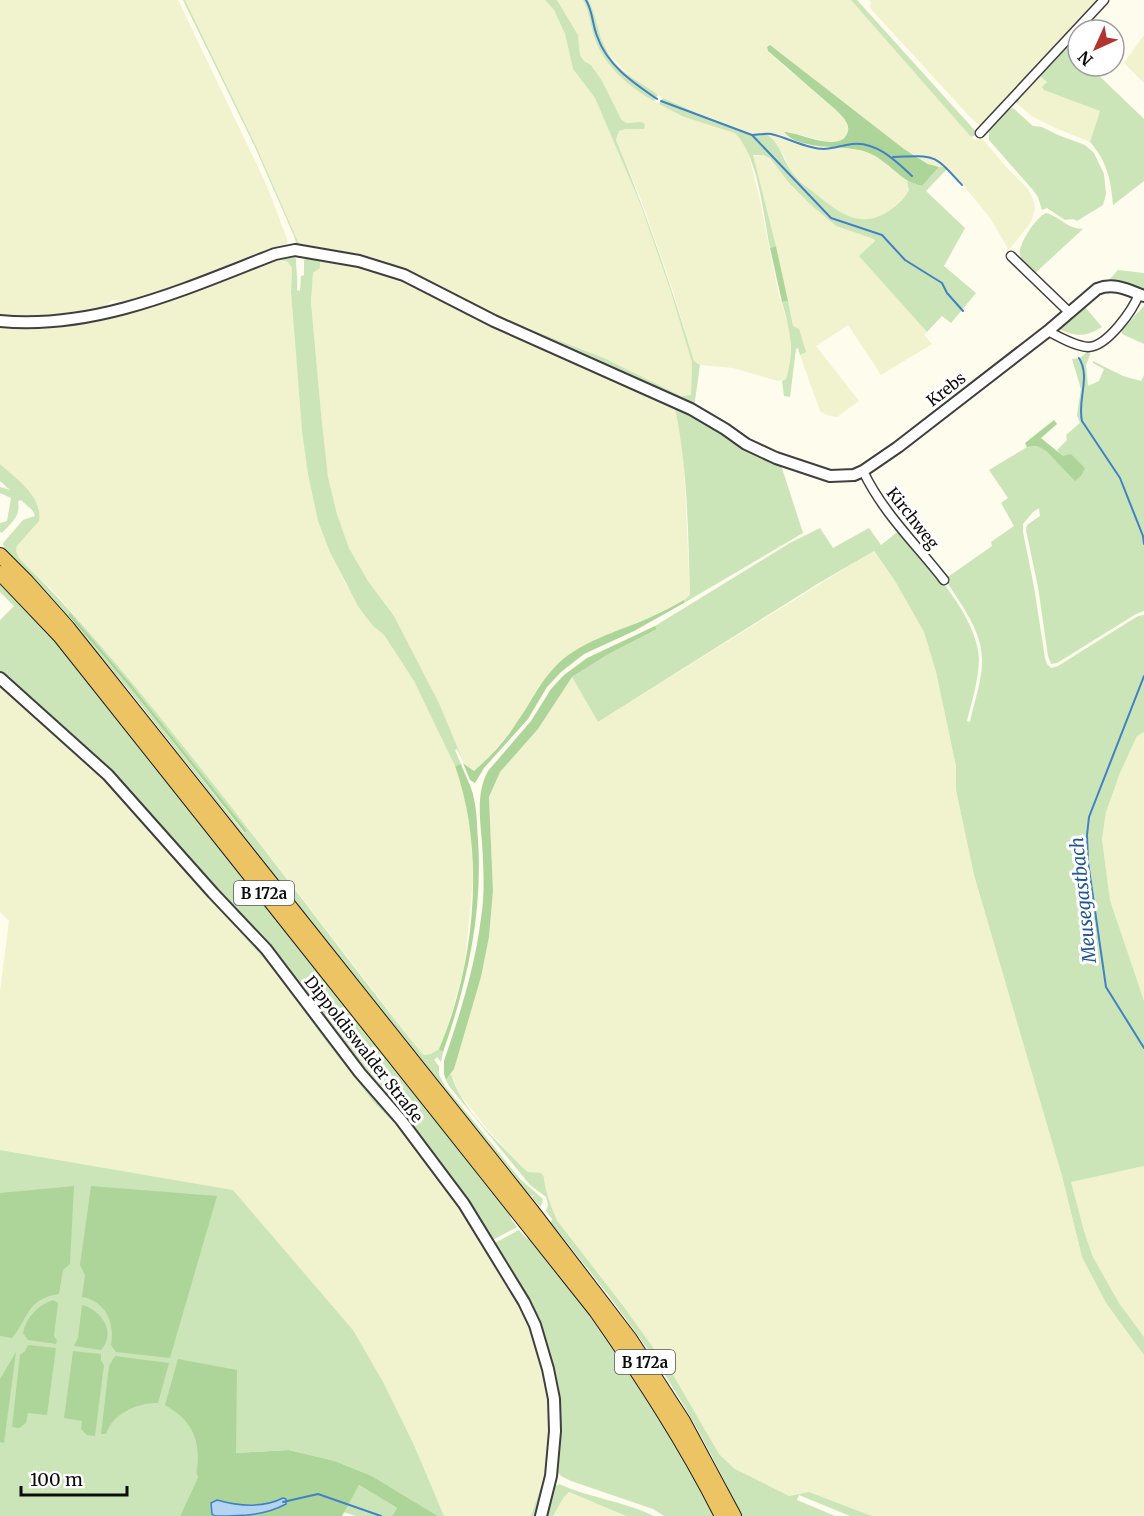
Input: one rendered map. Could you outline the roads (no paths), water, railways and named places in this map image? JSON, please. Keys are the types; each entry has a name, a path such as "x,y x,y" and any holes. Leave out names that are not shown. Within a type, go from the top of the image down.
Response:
{"highway":[{"name":"B 172a","path":"0,555 68,628 531,1219 648,1386 697,1467 722,1516"},
{"name":"B 172a","path":"0,573 60,636 531,1219 630,1338 683,1421 734,1516"}],"street":[{"path":"980,133 1104,0"},
{"path":"0,321 17,323 61,321 155,301 275,254 295,250 358,261 404,275 494,321 691,409 746,444 776,458 830,476 854,475 863,471"},
{"path":"1011,256 1069,312"},
{"name":"Krebs","path":"863,471 898,447 1019,351 1048,331 1097,289 1104,286 1118,286 1142,295 1120,324 1103,340 1090,347 1048,331"},
{"name":"Kirchweg","path":"863,471 887,513 944,580"},
{"name":"Dippoldiswalder Straße","path":"0,678 108,775 266,949 360,1073 401,1120 464,1204 524,1302 535,1325 549,1369 554,1400 554,1460 541,1516"}],"water":[{"path":"286,1499 286,1504 261,1513 234,1516 212,1514 211,1503 217,1500 250,1505"}],"waterway":[{"name":"Meusegastbach","path":"586,0 597,36 607,56 630,79 657,99"},
{"name":"Meusegastbach","path":"661,101 752,135 831,218 882,235 905,260 942,283 947,293 963,311"},
{"path":"752,135 771,134 822,149 852,144 869,146 885,153 912,176"},
{"path":"893,157 932,158 945,167 962,185"},
{"name":"Meusegastbach","path":"1079,358 1084,373 1082,421 1120,478 1144,544"},
{"name":"Meusegastbach","path":"1144,676 1089,817 1087,835 1088,862 1106,987 1144,1048"},
{"path":"283,1502 318,1494 381,1516"}]}
